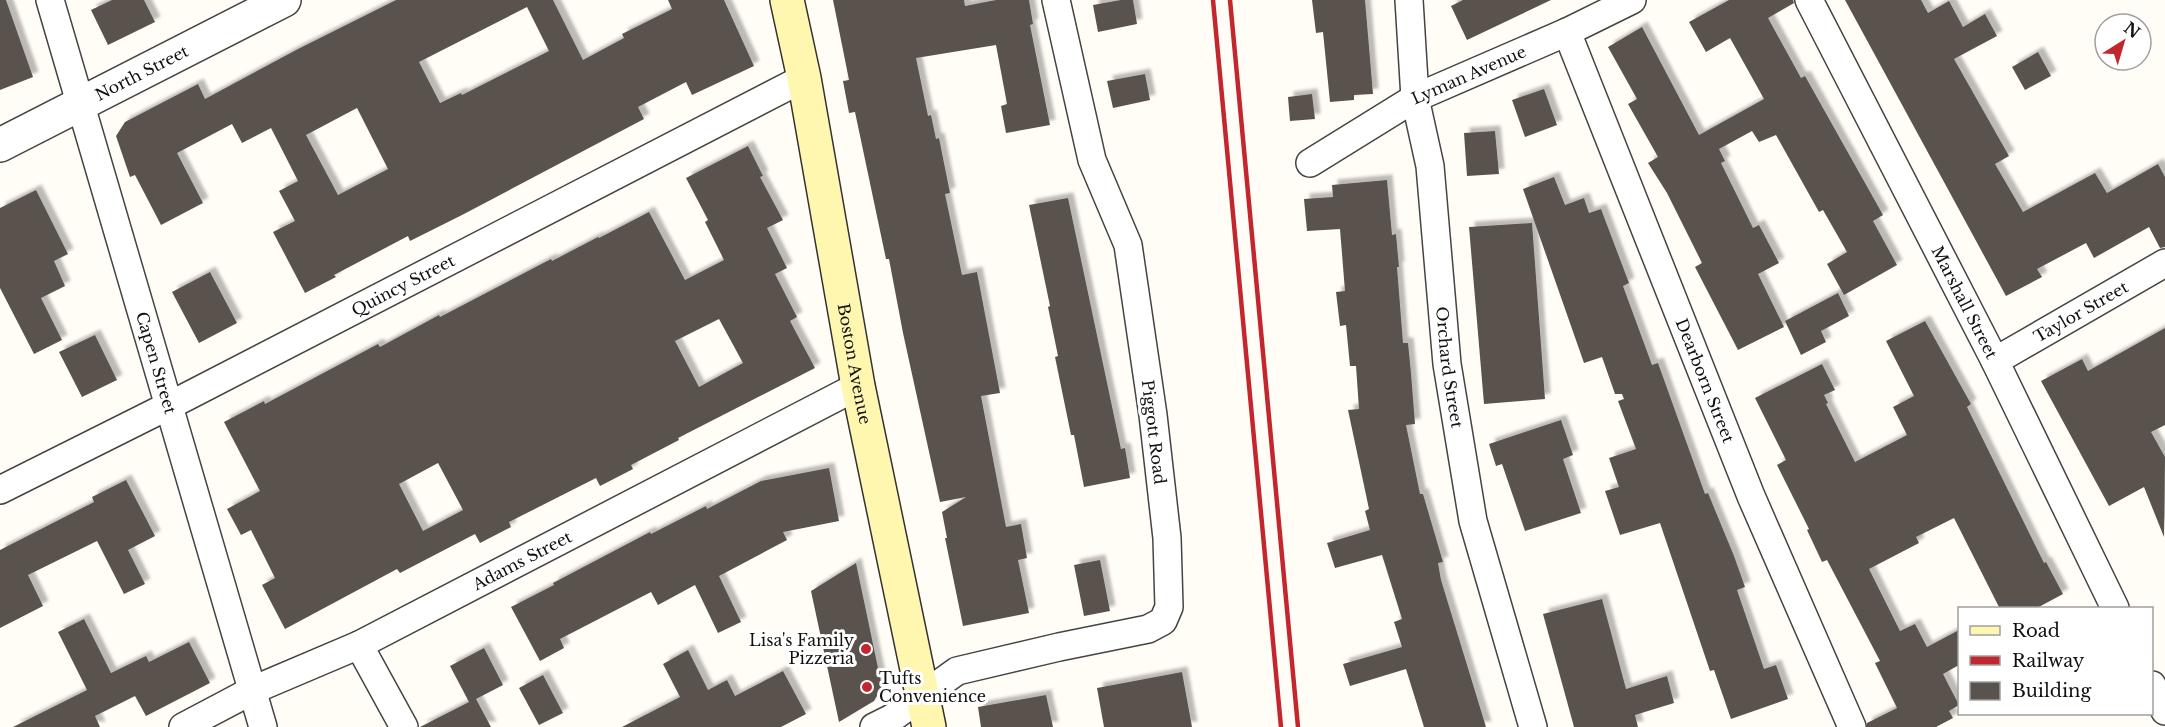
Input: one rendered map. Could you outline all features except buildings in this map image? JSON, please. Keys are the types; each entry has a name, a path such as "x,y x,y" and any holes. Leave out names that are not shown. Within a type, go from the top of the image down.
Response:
{"main road":[{"name":"Boston Avenue","path":"787,0 804,78 858,386 929,727"}],"street":[{"name":"Capen Street","path":"50,0 263,727"},
{"name":"North Street","path":"0,145 284,0"},
{"name":"Piggott Road","path":"874,727 892,718 957,671 1149,629 1163,621 1169,607 1167,538 1156,437 1128,245 1092,160 1056,0"},
{"name":"Orchard Street","path":"1409,0 1415,98 1430,166 1447,364 1473,521 1533,727"},
{"name":"Lyman Avenue","path":"1310,163 1415,98 1567,32 1632,0"},
{"name":"Marshall Street","path":"1809,0 1995,361 2114,607"},
{"name":"Dearborn Street","path":"1567,32 1751,496 1852,727"},
{"name":"Quincy Street","path":"0,490 169,406 804,78"},
{"name":"Taylor Street","path":"1995,361 2165,263"},
{"name":"Adams Street","path":"183,727 253,690 359,645 858,386"},
{"path":"359,645 404,727"},
{"path":"2153,689 2165,711"}],"railway":[{"path":"1213,0 1281,727"},
{"path":"1230,0 1298,727"}],"place":[{"name":"Lisa's Family Pizzeria","path":"866,649"},
{"name":"Tufts Convenience","path":"867,687"}]}
